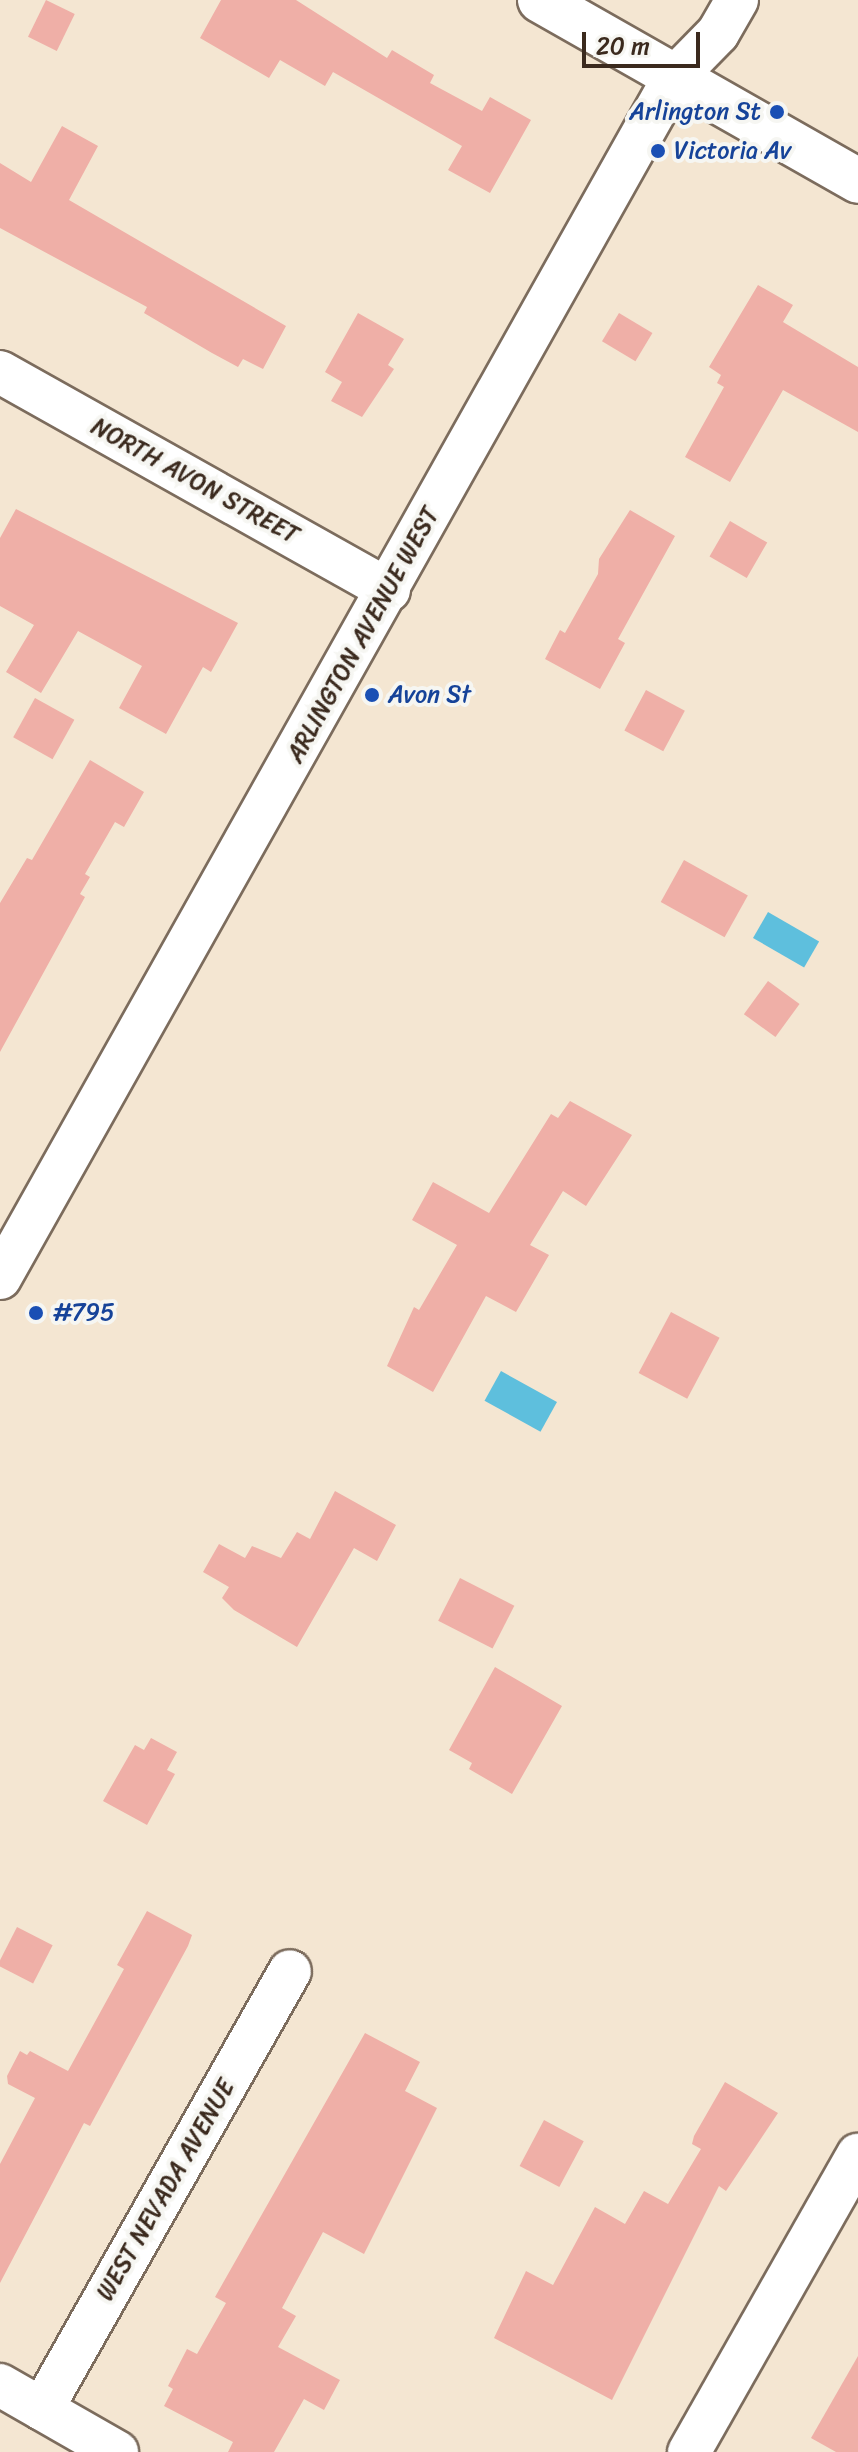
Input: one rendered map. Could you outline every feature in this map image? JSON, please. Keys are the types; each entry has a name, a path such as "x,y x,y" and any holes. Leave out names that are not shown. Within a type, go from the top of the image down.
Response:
{"street":[{"path":"540,0 673,79 858,181"},
{"name":"ARLINGTON AVENUE WEST","path":"0,1278 389,590 673,79 718,33 737,0"},
{"name":"NORTH AVON STREET","path":"0,372 389,590"},
{"name":"WEST NEVADA AVENUE","path":"42,2409 290,1971"},
{"path":"689,2452 858,2155"},
{"path":"0,2385 117,2452"}],"water":[{"path":"768,912 819,942 804,967 753,938"},
{"path":"501,1371 557,1402 540,1432 485,1401"}],"building":[{"path":"46,0 75,14 57,51 28,37"},
{"path":"221,0 296,0 387,58 392,50 434,75 430,83 482,111 490,97 531,120 490,193 448,170 462,146 333,72 325,86 280,60 269,78 200,38"},
{"path":"62,126 98,146 69,200 286,326 263,369 243,359 238,367 144,313 147,307 0,228 0,163 31,182"},
{"path":"758,285 793,305 783,322 858,367 858,432 783,390 730,482 685,457 724,387 717,383 721,375 709,367"},
{"path":"358,313 404,339 388,365 394,369 362,417 331,401 342,382 325,372"},
{"path":"619,313 652,333 635,361 602,341"},
{"path":"16,509 238,623 211,672 203,667 166,734 119,708 142,666 78,631 41,693 6,672 34,625 0,606 0,538"},
{"path":"630,510 675,536 618,639 625,643 600,689 545,659 560,630 565,633 598,574 599,559"},
{"path":"730,521 767,542 747,578 710,557"},
{"path":"646,690 685,711 663,751 624,731"},
{"path":"35,698 74,720 53,759 13,737"},
{"path":"90,760 144,792 124,827 115,822 85,874 90,877 80,894 85,897 0,1052 0,903 27,858 32,860"},
{"path":"684,860 748,895 725,937 661,902"},
{"path":"768,981 800,1004 775,1037 744,1014"},
{"path":"570,1101 632,1135 586,1206 563,1191 530,1245 549,1255 516,1312 486,1296 433,1392 387,1366 414,1307 419,1310 457,1245 412,1220 433,1182 489,1213 551,1114 558,1118"},
{"path":"671,1312 720,1338 687,1399 639,1373"},
{"path":"335,1491 396,1525 377,1561 354,1548 297,1647 234,1610 222,1598 229,1587 203,1572 219,1544 245,1558 252,1546 281,1558 297,1532 310,1539"},
{"path":"460,1578 514,1606 493,1648 438,1621"},
{"path":"495,1667 562,1706 512,1794 469,1769 472,1763 449,1750"},
{"path":"151,1738 177,1752 167,1770 175,1774 147,1825 103,1801 135,1745 144,1750"},
{"path":"147,1911 192,1935 188,1946 90,2126 84,2123 0,2283 0,2164 35,2098 8,2084 7,2076 20,2051 27,2055 30,2051 68,2071 124,1969 117,1965"},
{"path":"17,1927 53,1945 33,1983 0,1967 0,1960"},
{"path":"365,2033 420,2062 405,2091 437,2108 364,2254 323,2232 282,2308 296,2316 278,2347 340,2380 324,2410 304,2399 274,2452 228,2452 233,2442 164,2406 173,2389 168,2386 187,2349 197,2354 226,2303 215,2297"},
{"path":"725,2082 778,2113 726,2191 719,2186 612,2400 494,2338 526,2271 553,2285 595,2207 625,2224 644,2191 668,2204 701,2149 692,2144 694,2136"},
{"path":"544,2120 584,2141 559,2187 520,2166"},
{"path":"858,2356 858,2452 836,2452 811,2438"}],"place":[{"name":"Arlington St","path":"777,112"},
{"name":"Victoria Av","path":"658,151"},
{"name":"Avon St","path":"372,695"},
{"name":"#795","path":"36,1313"}]}
